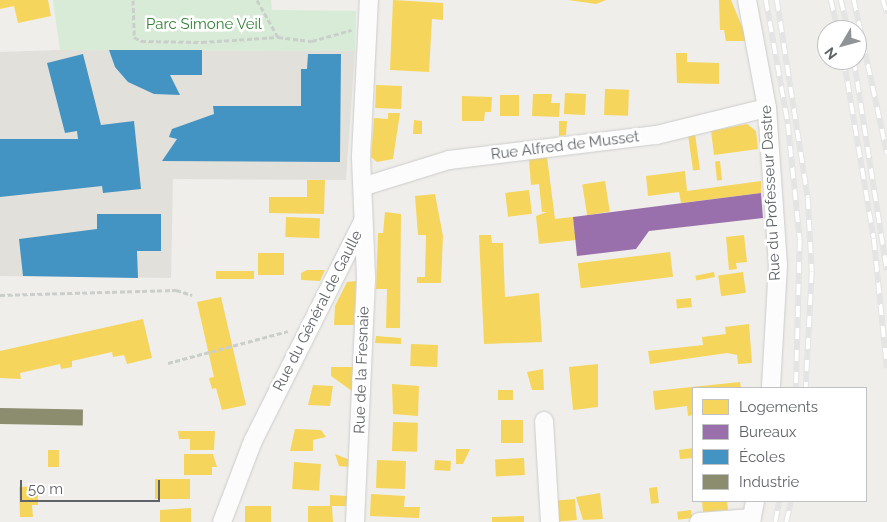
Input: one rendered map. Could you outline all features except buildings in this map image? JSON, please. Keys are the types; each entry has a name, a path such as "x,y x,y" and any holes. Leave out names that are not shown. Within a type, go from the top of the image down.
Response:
{"street":[{"name":"Rue du Général de Gaulle","path":"222,522 253,441 364,218 365,186 361,156 369,0"},
{"name":"Rue du Professeur Dastre","path":"747,0 767,108 778,265 771,387"},
{"name":"Rue Alfred de Musset","path":"365,186 449,160 656,135 767,108"},
{"name":"Rue de la Fresnaie","path":"355,522 364,218"},
{"path":"544,420 550,522"},
{"path":"699,522 753,513"}],"path":[{"path":"132,0 134,37 141,40 202,42 278,37 312,41 357,30"},
{"path":"257,0 278,37"},
{"path":"0,295 176,290 192,295"},
{"path":"168,363 310,324"}],"shaded area":[{"path":"60,50 355,51 346,180 173,179 171,278 0,276 0,52"}],"green space":[{"name":"Parc Simone Veil","path":"53,0 271,0 272,10 356,11 355,51 60,50"}],"railway":[{"path":"766,0 788,124 800,240 796,387"},
{"path":"777,0 808,198 812,272 806,387"},
{"path":"831,0 836,20"},
{"path":"841,0 846,20"},
{"path":"854,0 887,153"},
{"path":"883,0 887,13"},
{"path":"846,70 874,239 887,368"},
{"path":"856,70 887,270"},
{"path":"775,522 779,502"},
{"path":"786,522 791,502"}]}
